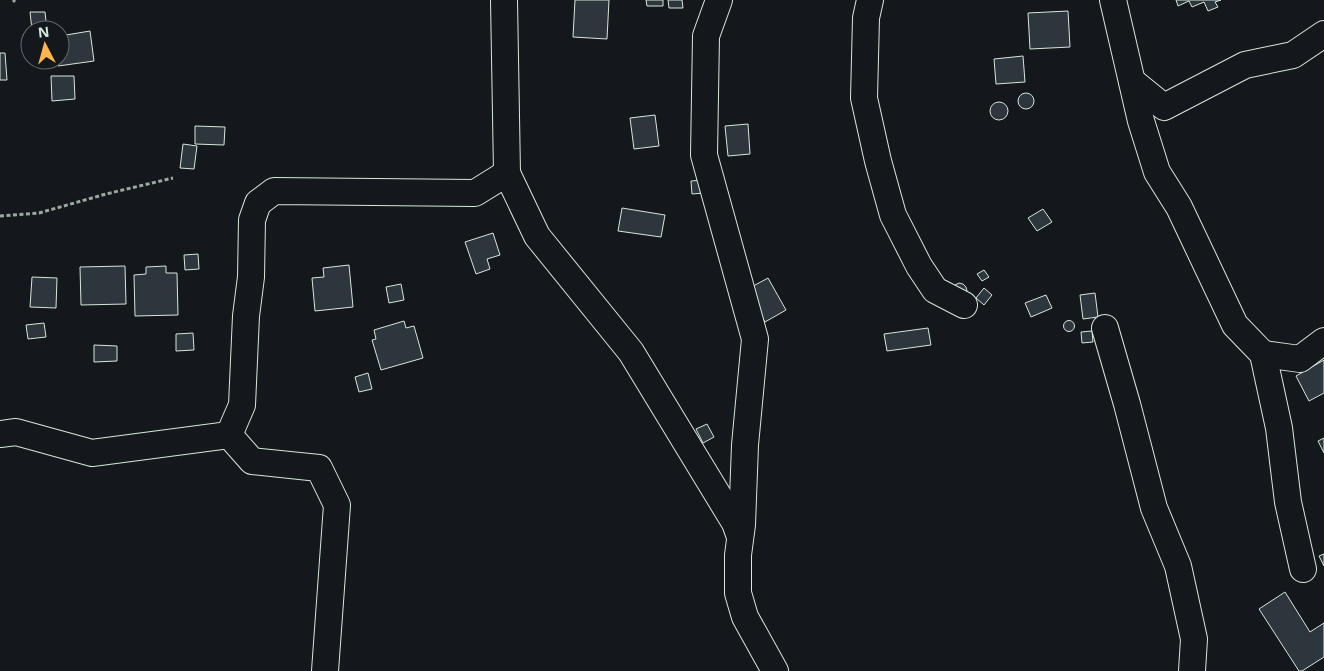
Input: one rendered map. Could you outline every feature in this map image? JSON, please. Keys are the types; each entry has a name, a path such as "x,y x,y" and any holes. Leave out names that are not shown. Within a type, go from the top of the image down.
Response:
{"street":[{"path":"504,0 507,173 537,236 631,352 736,523 740,538"},
{"path":"719,0 706,36 704,155 755,340 744,445 744,476 737,578 741,606 756,639 775,671"},
{"path":"870,0 866,18 864,98 878,161 893,215 919,266 935,290 964,305"},
{"path":"1113,0 1141,121 1157,172 1179,207 1235,325 1263,354 1279,428 1288,502 1303,568"},
{"path":"1132,81 1164,107 1245,65 1293,55 1324,34"},
{"path":"229,435 242,405 246,316 251,277 252,220 258,203 274,191 475,193 507,173"},
{"path":"1105,328 1154,508 1178,566 1194,639 1192,671"},
{"path":"1263,354 1300,358 1324,341"},
{"path":"0,434 16,432 92,453 229,435"},
{"path":"229,435 252,461 319,468 337,505 325,671"}],"path":[{"path":"0,216 39,213 173,178"}],"building":[{"path":"575,0 609,0 607,39 573,37"},
{"path":"646,0 663,0 663,6 647,6"},
{"path":"668,0 682,0 683,8 669,8"},
{"path":"1176,0 1221,0 1215,2 1218,7 1208,11 1204,2 1192,7 1189,1 1178,6"},
{"path":"1068,11 1070,47 1030,49 1028,13"},
{"path":"30,12 45,12 46,20 31,20"},
{"path":"90,31 94,61 70,64 70,34"},
{"path":"0,53 5,53 7,80 0,80"},
{"path":"1023,56 1025,82 996,84 994,59"},
{"path":"51,76 74,76 75,99 52,101"},
{"path":"1026,93 1032,95 1034,101 1032,107 1026,109 1020,107 1018,101 1020,95"},
{"path":"999,102 1005,105 1008,111 1005,117 999,120 993,117 990,111 993,105"},
{"path":"655,115 659,146 634,149 630,118"},
{"path":"748,124 750,154 728,156 725,126"},
{"path":"195,126 225,127 224,145 195,144"},
{"path":"183,144 197,146 194,169 180,168"},
{"path":"703,180 705,193 692,194 691,181"},
{"path":"622,208 665,215 661,237 618,231"},
{"path":"1043,209 1052,222 1037,231 1028,218"},
{"path":"493,233 500,255 487,259 490,269 476,274 465,242"},
{"path":"198,254 199,269 185,270 184,255"},
{"path":"349,265 353,307 315,311 312,278 324,277 323,268"},
{"path":"125,266 126,304 81,305 80,267"},
{"path":"166,266 166,273 177,273 178,315 135,316 134,275 146,274 146,267"},
{"path":"984,270 989,277 982,281 977,274"},
{"path":"32,277 57,278 56,308 30,307"},
{"path":"768,278 786,310 765,322 746,290"},
{"path":"959,283 966,287 965,295 954,289 955,285"},
{"path":"401,284 404,300 389,303 386,287"},
{"path":"984,288 992,295 984,305 976,298"},
{"path":"1095,293 1098,317 1083,319 1080,295"},
{"path":"1046,295 1052,308 1031,317 1025,303"},
{"path":"1069,320 1075,326 1069,332 1063,326"},
{"path":"404,321 406,328 414,326 423,358 381,370 372,340 376,339 374,330"},
{"path":"44,323 46,337 28,339 26,325"},
{"path":"928,328 931,345 887,351 884,334"},
{"path":"1092,331 1093,342 1082,343 1081,332"},
{"path":"193,333 194,350 176,351 176,334"},
{"path":"94,345 117,346 117,361 94,362"},
{"path":"1324,360 1324,393 1309,401 1296,376"},
{"path":"368,373 372,389 359,392 355,377"},
{"path":"707,424 714,437 703,443 696,429"},
{"path":"1324,438 1324,453 1318,441"},
{"path":"1324,554 1324,566 1319,556"},
{"path":"1285,592 1310,632 1324,623 1324,657 1302,671 1299,671 1259,609"}]}
